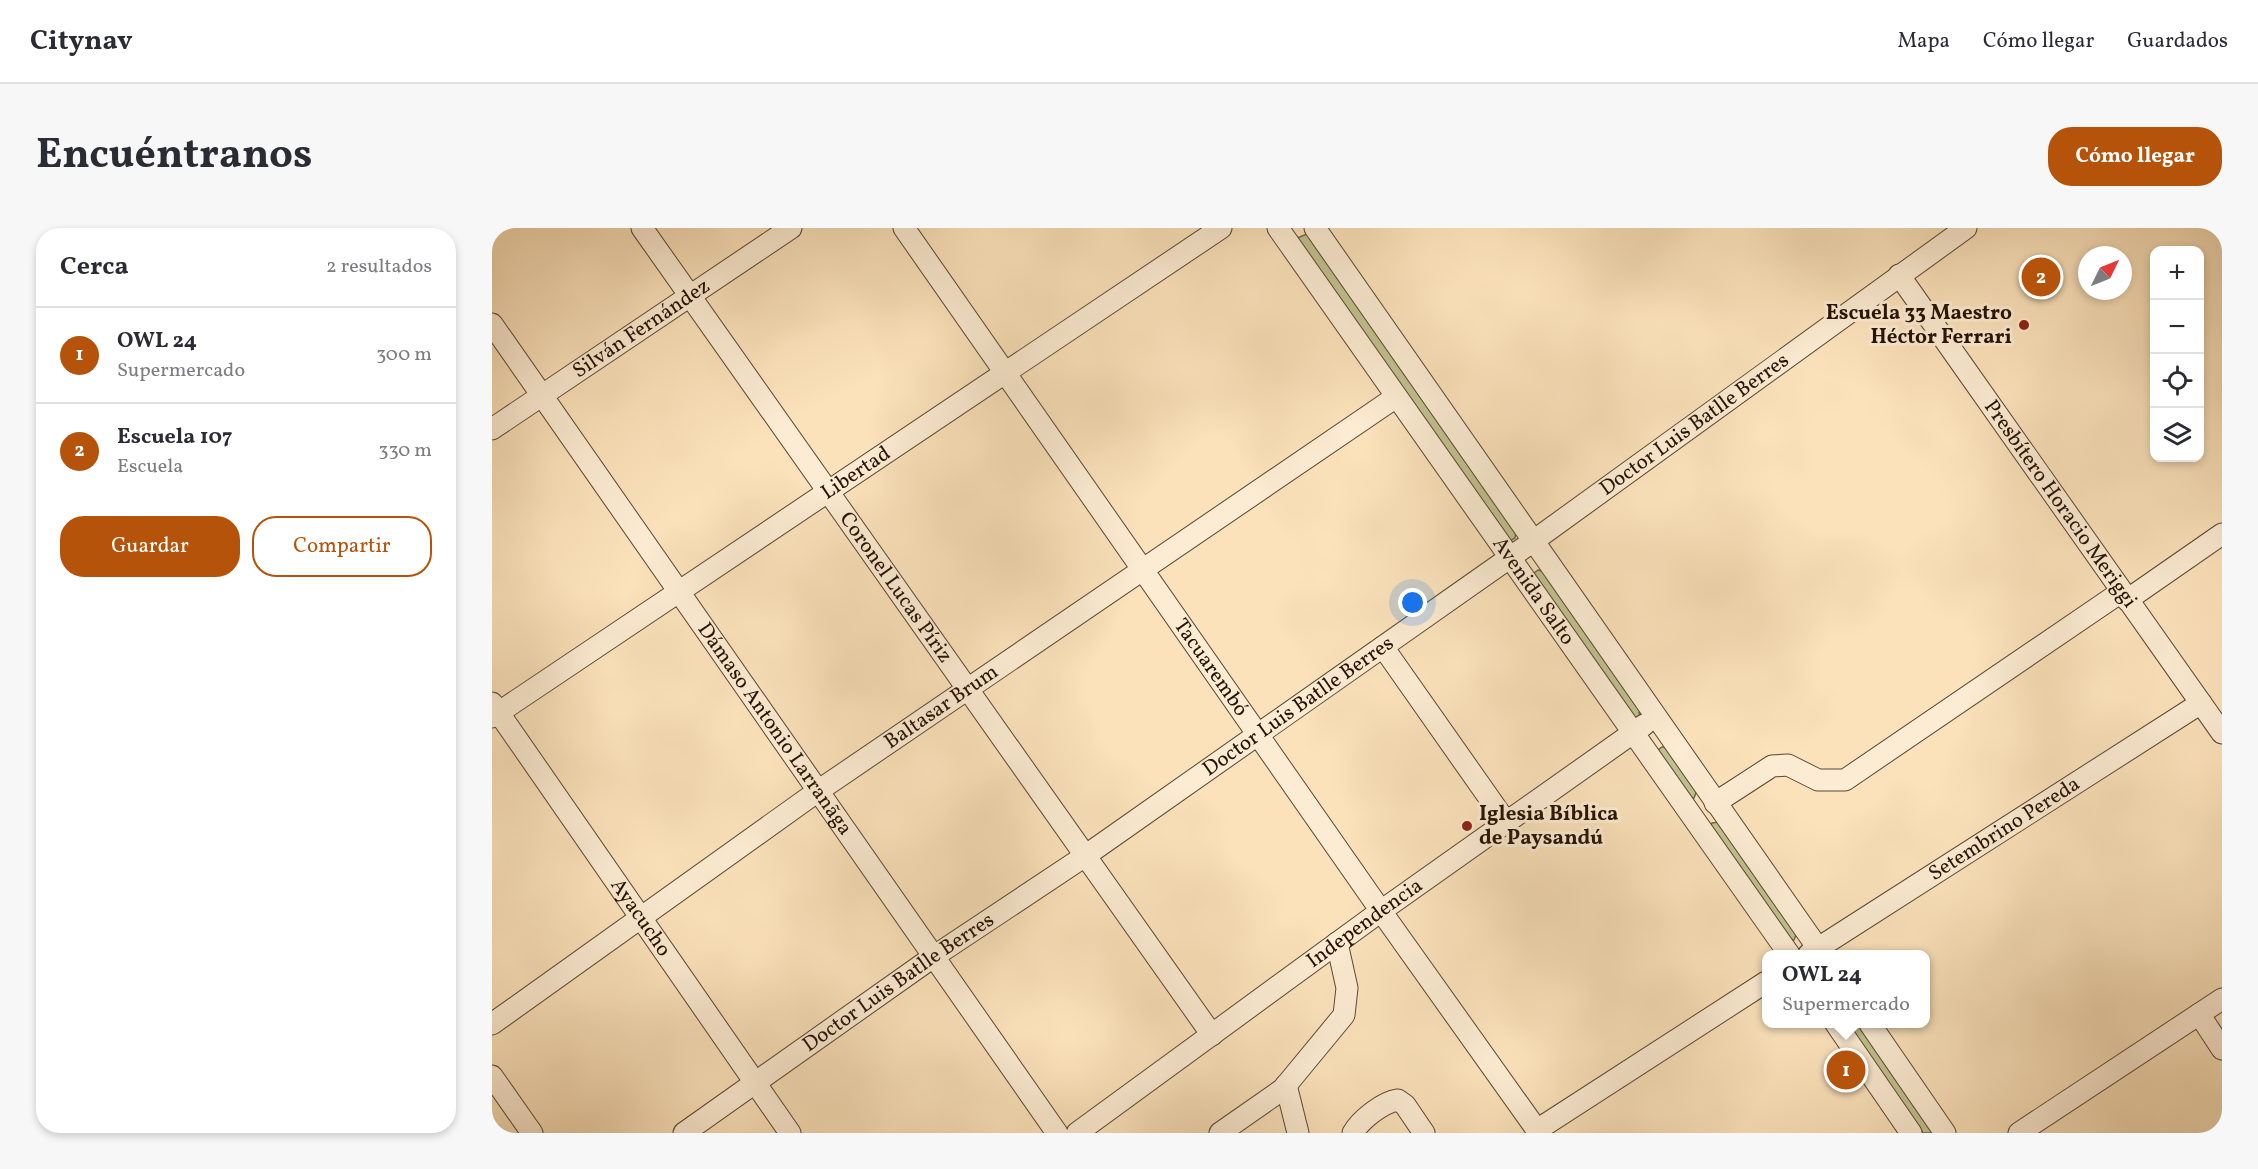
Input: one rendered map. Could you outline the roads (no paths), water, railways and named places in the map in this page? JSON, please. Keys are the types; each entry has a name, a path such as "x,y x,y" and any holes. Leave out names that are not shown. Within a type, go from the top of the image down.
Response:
{"street":[{"name":"Coronel Lucas Píriz","path":"642,228 1212,1035"},
{"name":"Silván Fernández","path":"492,429 791,228"},
{"name":"Tacuarembó","path":"904,228 1259,733 1381,911 1538,1131"},
{"name":"Libertad","path":"494,711 828,493 1221,228"},
{"name":"Avenida Salto","path":"1278,228 1508,558 1786,950"},
{"name":"Avenida Salto","path":"1315,228 1815,950"},
{"name":"Doctor Luis Batlle Berres","path":"684,1133 755,1081 933,957 1085,856 1532,542 1966,228"},
{"name":"Presbítero Horacio Meriggi","path":"1899,275 2124,596 2211,708 2222,733"},
{"name":"Dámaso Antonio Larranãga","path":"492,324 1057,1133"},
{"name":"Baltasar Brum","path":"492,1024 818,791 1396,397"},
{"path":"1689,813 1772,766 1788,765 1818,780 1845,780 2222,534"},
{"path":"1383,647 1506,822"},
{"name":"Setembrino Pereda","path":"1822,950 2211,708"},
{"name":"Ayacucho","path":"494,711 790,1133"},
{"name":"Independencia","path":"1077,1133 1381,911 1655,717"},
{"path":"1220,1133 1286,1085 1344,1015 1347,988 1337,943"},
{"path":"1538,1131 1762,985"},
{"path":"2019,1133 2222,999"},
{"path":"2199,1014 2222,1049"},
{"path":"1839,1028 1911,1133"},
{"path":"1873,1028 1945,1133"},
{"path":"492,1076 532,1133"},
{"path":"1286,1085 1298,1133"},
{"path":"1353,1133 1358,1126 1388,1102 1398,1100 1405,1105 1424,1133"}],"place":[{"name":"Escuela 107","path":"2041,277"},
{"name":"Escuela 33 Maestro Héctor Ferrari","path":"2024,325"},
{"name":"Iglesia Bíblica de Paysandú","path":"1467,826"},
{"name":"OWL 24","path":"1846,1070"}]}
